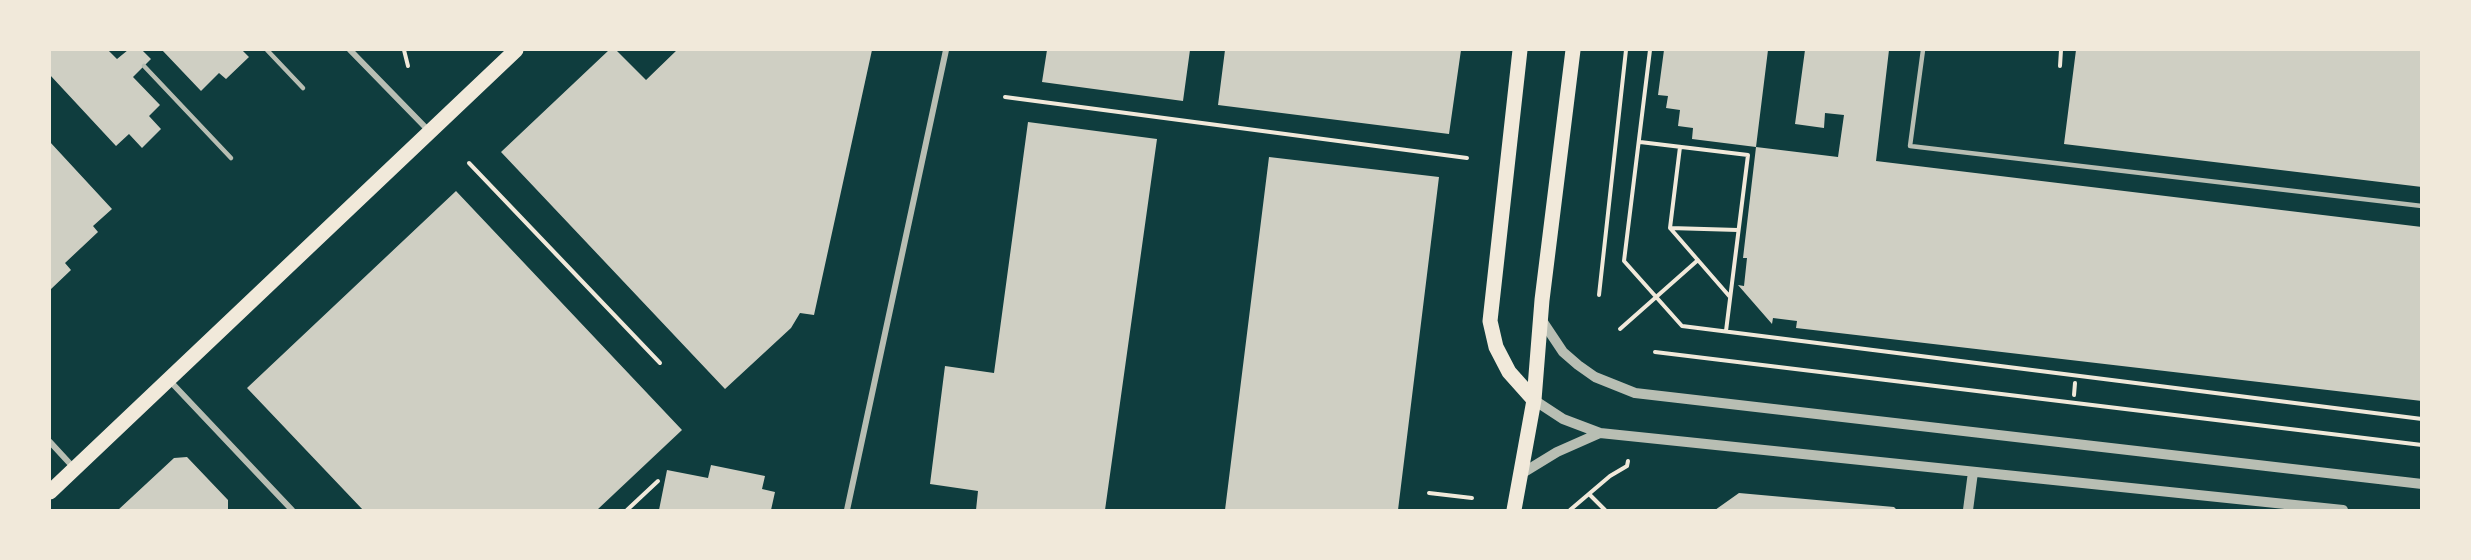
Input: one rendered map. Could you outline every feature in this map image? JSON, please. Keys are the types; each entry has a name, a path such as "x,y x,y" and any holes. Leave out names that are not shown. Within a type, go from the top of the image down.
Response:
{"main road":[{"path":"50,492 516,50"},
{"path":"1520,50 1490,321 1496,347 1509,372 1534,400"},
{"path":"1514,510 1534,400 1540,319 1573,50"}],"street":[{"path":"350,50 429,132"},
{"path":"847,510 946,50"},
{"path":"1540,319 1563,352 1578,365 1595,378 1635,393 2421,484"},
{"path":"168,380 292,510"},
{"path":"1534,400 1563,418 1600,433 2343,510"},
{"path":"1521,474 1557,452 1600,433"},
{"path":"50,441 75,468"},
{"path":"1968,510 1972,472"}],"lane":[{"path":"267,50 303,88"},
{"path":"1923,50 1910,146 2421,206"},
{"path":"144,66 231,158"}],"path":[{"path":"404,50 408,66"},
{"path":"1599,295 1626,50"},
{"path":"1650,50 1624,261 1682,326 2421,419"},
{"path":"2060,66 2061,50"},
{"path":"1005,97 1467,158"},
{"path":"1639,142 1748,155 1726,331"},
{"path":"1680,147 1670,228 1730,298"},
{"path":"469,163 660,363"},
{"path":"1670,228 1738,230"},
{"path":"1620,329 1698,260"},
{"path":"1654,352 2421,445"},
{"path":"2074,395 2075,383"},
{"path":"1570,510 1610,476 1627,466"},
{"path":"627,510 658,481"},
{"path":"1428,493 1472,498"},
{"path":"1589,494 1605,510"}],"building":[{"path":"50,50 108,50 117,59 128,50 142,50 151,59 133,77 160,105 149,116 161,129 142,148 129,134 116,146 50,75"},
{"path":"162,50 242,50 249,57 226,79 219,73 201,91"},
{"path":"609,50 616,50 646,80 677,50 872,50 814,315 800,313 791,328 725,389 501,152"},
{"path":"1047,50 1190,50 1183,101 1042,82"},
{"path":"1225,50 1461,50 1449,134 1218,105"},
{"path":"1664,50 1768,50 1756,147 1692,139 1693,128 1678,126 1680,110 1666,108 1668,96 1658,95"},
{"path":"1805,50 1889,50 1876,161 2422,227 2422,401 1796,328 1797,321 1773,318 1772,324 1738,285 1744,286 1747,258 1743,258 1756,147 1838,157 1844,115 1825,113 1824,128 1795,124"},
{"path":"2076,50 2422,50 2422,187 2064,144"},
{"path":"1028,122 1157,139 1105,510 976,510 978,491 930,484 945,366 994,373"},
{"path":"50,142 112,209 93,226 98,232 65,263 71,270 50,290"},
{"path":"1269,157 1439,177 1398,510 1225,510"},
{"path":"456,191 682,430 597,510 363,510 247,388"},
{"path":"187,457 228,500 228,510 118,510 174,458"},
{"path":"711,465 765,476 762,489 775,492 771,510 659,510 667,470 708,478"},
{"path":"1739,493 1894,507 1897,510 1715,510"}]}
